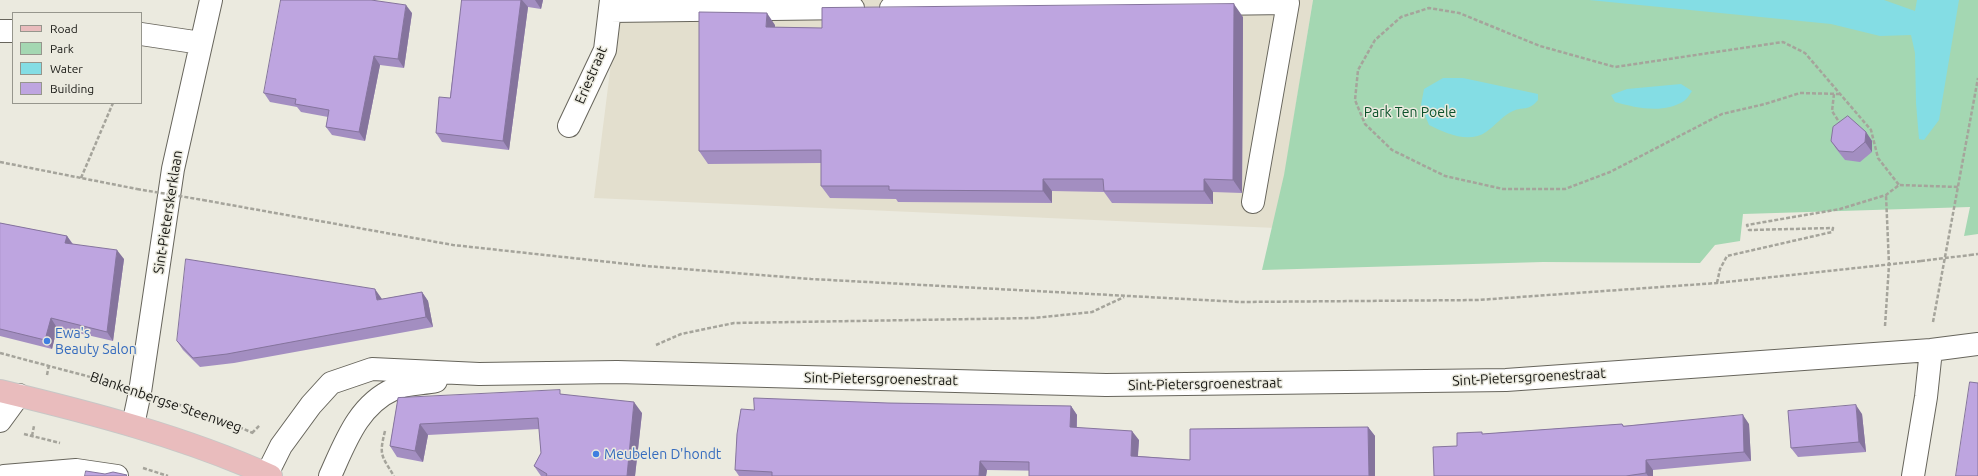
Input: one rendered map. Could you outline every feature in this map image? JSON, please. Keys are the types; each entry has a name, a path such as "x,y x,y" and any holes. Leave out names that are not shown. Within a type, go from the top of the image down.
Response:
{"main road":[{"path":"9,393 134,425 269,475"}],"street":[{"name":"Sint-Pieterskerklaan","path":"134,425 174,169 211,0"},
{"path":"611,6 1288,3 1253,202"},
{"name":"Eriestraat","path":"569,126 605,50 611,6"},
{"path":"0,31 12,31"},
{"path":"142,34 201,43"},
{"name":"Sint-Pietersgroenestraat","path":"269,475 281,446 311,405 331,384 372,369 479,374 617,372 1106,385 1506,380 1884,354 1978,344"},
{"path":"1913,476 1926,397 1931,350"},
{"name":"Sint-Pietersgroenestraat","path":"330,476 350,433 361,414 375,400 395,388 479,374"},
{"path":"0,421 9,393"},
{"path":"4,476 76,470 121,471"}],"path":[{"path":"1840,94 1800,93 1765,104 1722,114 1610,172 1565,189 1503,190 1445,176 1392,150 1365,124 1355,100 1358,70 1375,40 1401,17 1429,8 1459,13 1540,46 1615,67 1783,42 1805,53 1871,130 1878,158 1899,185"},
{"path":"1931,350 1932,327 1978,78"},
{"path":"1834,94 1832,111 1842,126"},
{"path":"81,178 114,104"},
{"path":"0,162 137,189 453,246 646,266 811,279 1241,302 1478,300 1717,283 1978,254"},
{"path":"1717,283 1720,269 1727,256 1832,232 1833,228 1749,230 1747,225 1840,209 1886,195 1899,185 1959,187"},
{"path":"1884,354 1889,265 1886,195"},
{"path":"654,345 681,334 734,323 1034,318 1092,312 1125,296"},
{"name":"Blankenbergse Steenweg","path":"0,353 83,374 140,392 232,424 281,446"}],"shaded area":[{"path":"619,0 1313,0 1276,228 594,198"}],"green space":[{"name":"Park Ten Poele","path":"1313,0 1978,0 1978,234 1964,236 1970,207 1743,214 1740,241 1715,245 1700,263 1543,262 1262,270 1284,175"}],"water":[{"path":"1589,0 1884,0 1915,11 1917,0 1959,0 1939,120 1924,140 1919,139 1916,103 1915,53 1911,35 1880,36 1831,24"},
{"path":"1443,78 1463,78 1538,94 1538,100 1535,104 1529,107 1509,113 1486,132 1472,137 1457,136 1429,125 1421,105 1424,89"},
{"path":"1681,84 1692,91 1687,98 1676,105 1659,109 1641,108 1615,102 1611,95 1627,89"}],"building":[{"path":"281,0 371,0 406,5 398,59 374,56 359,132 326,127 329,110 295,104 296,99 264,93"},
{"path":"462,0 521,0 503,141 436,133 439,97 450,98"},
{"path":"1234,4 1233,180 1204,179 1204,191 1104,191 1103,179 1043,179 1043,191 889,190 889,186 821,186 821,150 699,151 699,12 767,13 766,27 822,28 822,8"},
{"path":"1848,116 1866,132 1865,142 1853,152 1839,151 1831,141 1833,127"},
{"path":"0,223 67,236 65,243 117,250 107,332 51,318 45,340 0,329"},
{"path":"186,259 375,289 377,300 422,292 426,317 227,354 193,358 177,341"},
{"path":"1970,382 1978,383 1978,476 1956,476"},
{"path":"560,390 560,394 634,402 627,476 546,476 547,474 534,466 541,453 538,418 420,424 415,451 390,446 398,398"},
{"path":"754,398 888,403 1071,406 1070,427 1132,431 1131,456 1190,460 1190,429 1368,427 1369,476 1029,476 1029,462 980,461 979,476 772,476 772,472 735,470 737,434 741,409 754,410"},
{"path":"1856,405 1859,442 1791,448 1788,411"},
{"path":"1743,415 1744,452 1646,460 1646,473 1626,476 1434,476 1433,447 1457,446 1457,433 1482,432 1482,434 1622,424 1623,426"},
{"path":"86,471 105,474 113,472 127,475 85,476"}],"place":[{"name":"Ewa's Beauty Salon","path":"47,341"},
{"name":"Meubelen D'hondt","path":"596,454"}]}
